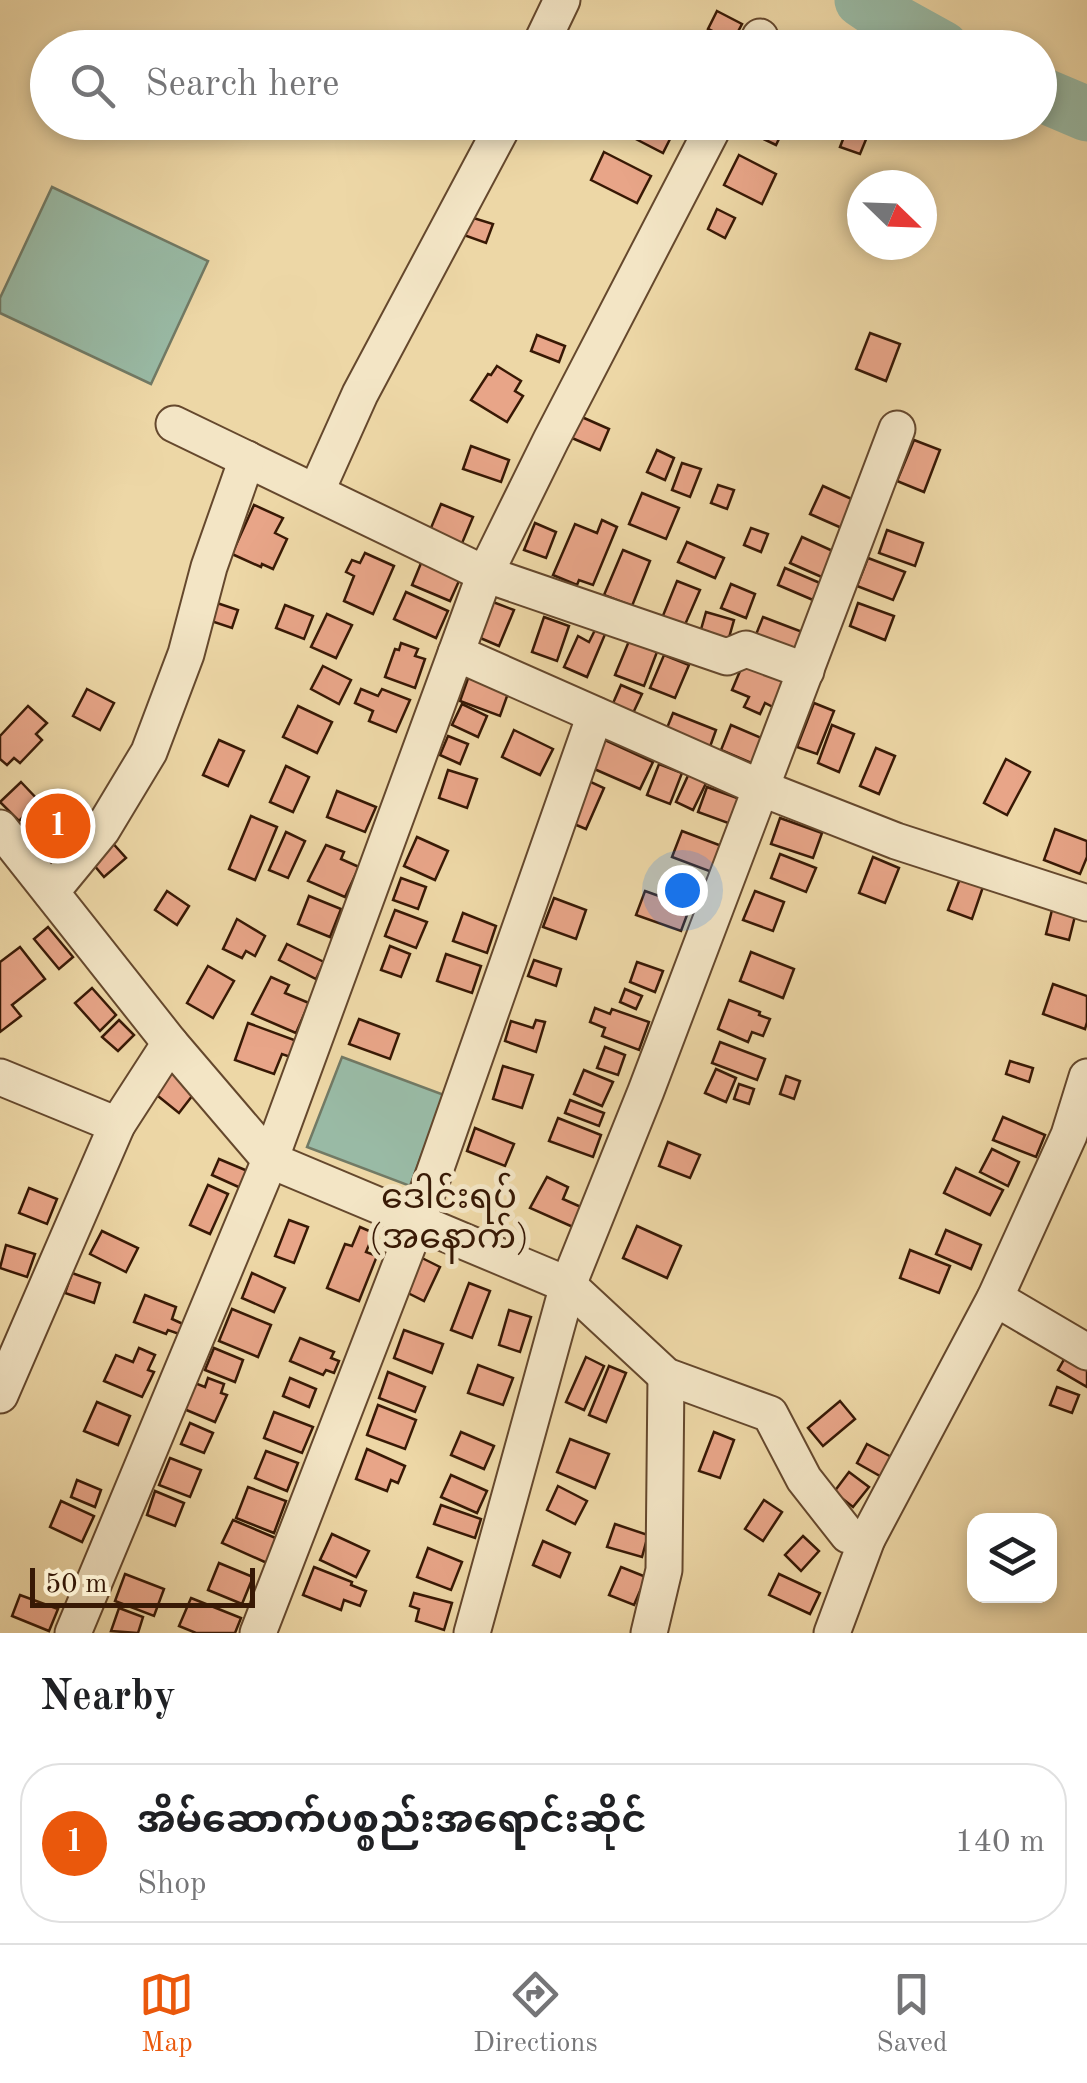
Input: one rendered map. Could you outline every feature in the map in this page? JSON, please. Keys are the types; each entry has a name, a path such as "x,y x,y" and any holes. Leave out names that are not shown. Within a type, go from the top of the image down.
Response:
{"street":[{"path":"548,30 562,0"},
{"path":"316,492 360,394 495,140"},
{"path":"73,1633 270,1160 486,574 707,140"},
{"path":"174,424 486,574 727,657 746,650 806,670"},
{"path":"472,1633 568,1285 646,1091 897,428"},
{"path":"50,892 102,830 149,752 186,654 210,567 247,459"},
{"path":"456,653 761,788 896,842 1087,903"},
{"path":"258,1633 417,1222 595,715"},
{"path":"0,828 170,1043 270,1160 568,1285 666,1376 770,1414 804,1479 848,1535 867,1539"},
{"path":"0,1395 116,1125 170,1043"},
{"path":"0,1077 116,1125"},
{"path":"832,1633 867,1539 1078,1139 1087,1077"},
{"path":"995,1298 1087,1352"},
{"path":"649,1633 664,1570 666,1376"}],"shaded area":[{"path":"52,187 208,261 151,384 0,313 0,298"},
{"path":"342,1057 444,1095 410,1186 307,1147"}],"building":[{"path":"717,11 742,24 739,30 708,29"},
{"path":"638,140 670,140 663,153"},
{"path":"843,140 866,140 860,154 840,147"},
{"path":"604,152 651,176 637,203 591,180"},
{"path":"739,155 776,174 762,204 724,185"},
{"path":"717,209 735,218 725,238 708,229"},
{"path":"467,216 493,224 486,243 461,234"},
{"path":"870,333 900,344 886,381 856,369"},
{"path":"537,335 565,346 559,362 531,351"},
{"path":"497,366 521,381 515,391 523,396 507,422 471,400"},
{"path":"575,414 609,429 600,450 565,435"},
{"path":"914,440 940,450 924,492 897,481"},
{"path":"471,446 509,460 501,482 463,469"},
{"path":"657,450 674,458 665,480 647,472"},
{"path":"682,463 701,469 690,497 672,490"},
{"path":"718,485 734,490 727,509 711,503"},
{"path":"823,486 856,501 844,529 810,514"},
{"path":"642,493 679,508 666,539 629,524"},
{"path":"441,504 473,517 460,548 428,535"},
{"path":"254,505 283,518 275,533 287,539 273,569 232,554"},
{"path":"602,520 617,527 593,585 579,580 577,585 553,575 575,524 597,533"},
{"path":"535,523 556,532 546,558 524,550"},
{"path":"751,528 768,534 761,552 744,545"},
{"path":"887,530 923,543 915,566 879,553"},
{"path":"802,537 835,552 824,578 790,563"},
{"path":"687,542 724,558 715,578 678,562"},
{"path":"623,550 650,561 632,606 604,595"},
{"path":"365,553 394,566 373,614 344,601 354,576 346,572 352,560 360,563"},
{"path":"424,556 463,572 450,601 412,585"},
{"path":"868,558 905,572 893,600 857,586"},
{"path":"785,568 820,583 813,600 778,585"},
{"path":"677,581 700,590 684,627 662,618"},
{"path":"731,584 755,594 746,618 721,608"},
{"path":"406,592 448,611 436,638 394,619"},
{"path":"493,602 514,610 499,646 478,637"},
{"path":"217,603 238,610 232,628 211,621"},
{"path":"858,603 894,616 885,640 850,626"},
{"path":"285,605 313,616 304,639 276,628"},
{"path":"706,612 734,620 728,641 700,633"},
{"path":"327,614 352,625 336,658 311,647"},
{"path":"544,617 569,626 557,661 532,652"},
{"path":"763,617 805,633 797,654 755,637"},
{"path":"596,628 606,632 587,677 564,667 578,636 589,642"},
{"path":"629,641 657,652 644,686 615,675"},
{"path":"401,643 418,649 415,656 425,659 415,688 385,677"},
{"path":"664,655 689,665 675,698 650,688"},
{"path":"743,664 784,681 773,707 765,703 760,714 744,707 749,697 732,690"},
{"path":"323,666 351,680 339,704 311,689"},
{"path":"471,670 511,685 500,716 460,701"},
{"path":"621,685 642,694 627,726 607,717"},
{"path":"87,689 114,703 100,730 73,716"},
{"path":"361,689 378,696 382,689 410,700 396,732 369,721 373,711 355,703"},
{"path":"814,703 834,711 817,754 797,747"},
{"path":"462,704 487,716 478,737 452,725"},
{"path":"28,706 47,723 36,734 42,740 20,763 14,758 7,765 0,759 0,736"},
{"path":"298,706 332,722 317,753 283,737"},
{"path":"673,713 716,730 707,755 663,738"},
{"path":"731,725 771,742 761,767 721,750"},
{"path":"832,725 854,734 839,772 818,763"},
{"path":"514,730 553,749 540,775 502,757"},
{"path":"448,736 468,744 460,764 440,755"},
{"path":"219,740 244,751 228,786 203,775"},
{"path":"605,740 653,762 640,789 592,768"},
{"path":"876,748 895,756 879,794 860,786"},
{"path":"1006,759 1030,772 1007,815 984,803"},
{"path":"659,764 682,773 670,804 647,795"},
{"path":"286,766 309,777 293,812 270,802"},
{"path":"691,769 709,777 693,810 676,802"},
{"path":"448,770 477,779 467,808 439,798"},
{"path":"580,777 604,788 586,829 562,819"},
{"path":"21,782 39,801 19,821 0,802"},
{"path":"707,787 748,802 739,827 698,812"},
{"path":"337,791 376,807 365,832 327,817"},
{"path":"251,816 277,827 255,880 229,869"},
{"path":"780,818 822,833 813,858 771,844"},
{"path":"1055,829 1087,841 1087,857 1080,874 1044,860"},
{"path":"682,831 727,848 717,874 672,857"},
{"path":"286,832 305,841 288,878 269,870"},
{"path":"417,837 448,851 435,880 404,866"},
{"path":"109,839 126,858 104,877 88,858"},
{"path":"326,845 344,852 341,859 359,867 345,897 308,881"},
{"path":"780,854 816,868 806,892 771,878"},
{"path":"873,857 899,868 885,903 859,893"},
{"path":"961,876 984,884 972,919 948,910"},
{"path":"401,878 426,887 418,909 393,900"},
{"path":"167,891 189,906 177,925 155,910"},
{"path":"645,891 690,907 681,931 636,915"},
{"path":"755,891 784,902 773,931 743,920"},
{"path":"309,896 341,909 330,937 298,924"},
{"path":"554,898 586,910 576,939 543,927"},
{"path":"1053,906 1076,912 1069,940 1046,934"},
{"path":"395,910 427,922 416,948 385,936"},
{"path":"463,913 496,926 487,953 453,941"},
{"path":"237,919 265,936 255,956 246,951 242,958 223,949"},
{"path":"48,927 73,957 59,969 34,939"},
{"path":"287,944 324,962 316,979 279,960"},
{"path":"390,946 410,954 401,977 381,970"},
{"path":"20,947 45,979 12,1005 21,1016 0,1032 0,962"},
{"path":"751,952 794,969 783,998 740,981"},
{"path":"446,954 481,966 472,993 437,981"},
{"path":"534,960 561,969 556,986 528,976"},
{"path":"637,962 663,971 655,992 630,982"},
{"path":"208,966 234,981 213,1018 187,1003"},
{"path":"271,977 289,985 285,993 309,1003 296,1033 252,1014"},
{"path":"1053,984 1087,996 1085,1029 1043,1014"},
{"path":"92,988 116,1015 100,1031 75,1003"},
{"path":"625,989 642,996 636,1009 620,1002"},
{"path":"729,1000 770,1019 763,1036 752,1032 748,1042 718,1029"},
{"path":"595,1008 610,1014 612,1009 649,1022 639,1050 602,1036 605,1028 590,1022"},
{"path":"359,1019 399,1034 390,1059 349,1044"},
{"path":"119,1020 134,1035 118,1051 102,1037"},
{"path":"536,1020 545,1022 536,1052 505,1041 511,1021 533,1028"},
{"path":"248,1023 305,1044 299,1060 282,1054 274,1074 235,1060"},
{"path":"720,1042 765,1059 757,1080 712,1063"},
{"path":"605,1047 625,1055 618,1075 597,1068"},
{"path":"1010,1061 1033,1068 1029,1082 1006,1074"},
{"path":"503,1066 533,1075 522,1108 493,1099"},
{"path":"716,1069 736,1078 726,1102 705,1093"},
{"path":"584,1070 613,1082 602,1106 574,1094"},
{"path":"170,1071 196,1091 179,1113 153,1092"},
{"path":"786,1076 800,1081 794,1099 780,1094"},
{"path":"739,1084 754,1089 749,1104 734,1099"},
{"path":"570,1100 604,1113 599,1126 565,1113"},
{"path":"1003,1117 1045,1135 1036,1157 993,1140"},
{"path":"558,1118 601,1135 593,1157 549,1141"},
{"path":"475,1128 514,1144 505,1166 467,1151"},
{"path":"668,1142 700,1155 690,1178 659,1166"},
{"path":"992,1149 1019,1162 1008,1186 980,1172"},
{"path":"219,1159 250,1172 243,1189 212,1175"},
{"path":"956,1168 1003,1190 990,1215 944,1193"},
{"path":"547,1177 568,1187 563,1199 581,1207 573,1227 530,1208"},
{"path":"208,1185 228,1194 210,1234 190,1225"},
{"path":"29,1188 57,1199 47,1224 19,1213"},
{"path":"289,1220 308,1227 294,1263 275,1256"},
{"path":"637,1226 681,1246 667,1278 623,1258"},
{"path":"360,1227 374,1233 366,1252 377,1256 359,1301 327,1288 345,1244 352,1246"},
{"path":"946,1230 981,1245 971,1269 936,1254"},
{"path":"102,1231 138,1248 126,1272 90,1254"},
{"path":"6,1245 35,1254 27,1277 0,1268"},
{"path":"910,1250 950,1266 939,1293 900,1278"},
{"path":"416,1255 440,1267 424,1301 400,1289"},
{"path":"72,1273 100,1283 94,1303 65,1293"},
{"path":"252,1273 285,1288 274,1312 242,1298"},
{"path":"469,1283 490,1291 472,1338 451,1330"},
{"path":"145,1295 176,1307 172,1319 183,1324 179,1334 168,1330 166,1334 134,1322"},
{"path":"232,1309 271,1325 258,1357 219,1341"},
{"path":"509,1310 531,1317 520,1352 499,1345"},
{"path":"404,1330 443,1344 432,1373 394,1358"},
{"path":"300,1338 334,1352 331,1358 339,1361 334,1373 326,1370 323,1375 290,1361"},
{"path":"139,1348 155,1355 148,1370 154,1372 142,1397 104,1381 116,1355 133,1362"},
{"path":"214,1348 243,1360 235,1382 205,1370"},
{"path":"1070,1349 1087,1359 1087,1387 1058,1370"},
{"path":"586,1357 604,1366 584,1410 566,1402"},
{"path":"478,1365 513,1378 503,1405 468,1393"},
{"path":"609,1366 626,1373 606,1422 589,1415"},
{"path":"388,1372 425,1387 415,1412 379,1398"},
{"path":"208,1378 224,1384 221,1393 227,1395 215,1422 184,1409 195,1383 205,1387"},
{"path":"290,1378 316,1389 309,1407 283,1396"},
{"path":"1057,1387 1079,1395 1072,1413 1050,1405"},
{"path":"840,1401 855,1419 823,1446 808,1428"},
{"path":"97,1402 130,1416 118,1445 84,1431"},
{"path":"378,1405 416,1420 405,1449 367,1435"},
{"path":"274,1412 313,1427 302,1453 264,1438"},
{"path":"190,1423 213,1433 204,1453 181,1444"},
{"path":"461,1432 494,1446 484,1469 451,1455"},
{"path":"714,1432 734,1440 720,1478 699,1471"},
{"path":"570,1439 609,1454 595,1488 557,1472"},
{"path":"867,1444 897,1460 887,1480 857,1463"},
{"path":"367,1449 405,1466 398,1483 391,1480 387,1491 356,1479"},
{"path":"266,1451 298,1463 287,1491 255,1478"},
{"path":"170,1458 201,1470 190,1497 159,1485"},
{"path":"849,1472 869,1487 853,1507 834,1492"},
{"path":"451,1475 487,1491 477,1513 441,1497"},
{"path":"77,1480 101,1490 95,1507 71,1497"},
{"path":"558,1486 587,1501 575,1524 547,1510"},
{"path":"248,1487 286,1501 274,1533 236,1518"},
{"path":"155,1491 184,1503 175,1526 147,1515"},
{"path":"764,1500 782,1512 763,1541 745,1529"},
{"path":"61,1501 94,1516 82,1542 50,1527"},
{"path":"441,1505 481,1519 475,1538 434,1524"},
{"path":"233,1520 278,1539 267,1563 222,1543"},
{"path":"615,1524 648,1535 642,1557 607,1547"},
{"path":"332,1534 369,1551 356,1577 320,1560"},
{"path":"803,1536 819,1551 801,1571 785,1555"},
{"path":"543,1541 570,1553 560,1577 533,1565"},
{"path":"428,1548 462,1562 451,1590 417,1577"},
{"path":"219,1563 253,1577 242,1604 208,1590"},
{"path":"314,1567 366,1591 360,1606 344,1600 341,1610 303,1595"},
{"path":"621,1567 646,1577 634,1605 609,1595"},
{"path":"125,1574 164,1589 154,1616 115,1601"},
{"path":"779,1574 820,1593 810,1614 769,1595"},
{"path":"414,1593 452,1603 444,1630 416,1621 419,1609 410,1606"},
{"path":"20,1595 58,1609 49,1631 12,1616"},
{"path":"191,1598 241,1618 235,1633 196,1633 179,1626"},
{"path":"119,1608 143,1617 138,1633 111,1631"}],"waterway":[{"path":"862,0 909,30"},
{"path":"1057,101 1087,114"}],"place":[{"name":"အိမ်ဆောက်ပစ္စည်းအရောင်းဆိုင်","path":"58,826"}],"district":[{"name":"ဒေါင်းရပ် (အနောက်)","path":"449,1216"}]}
